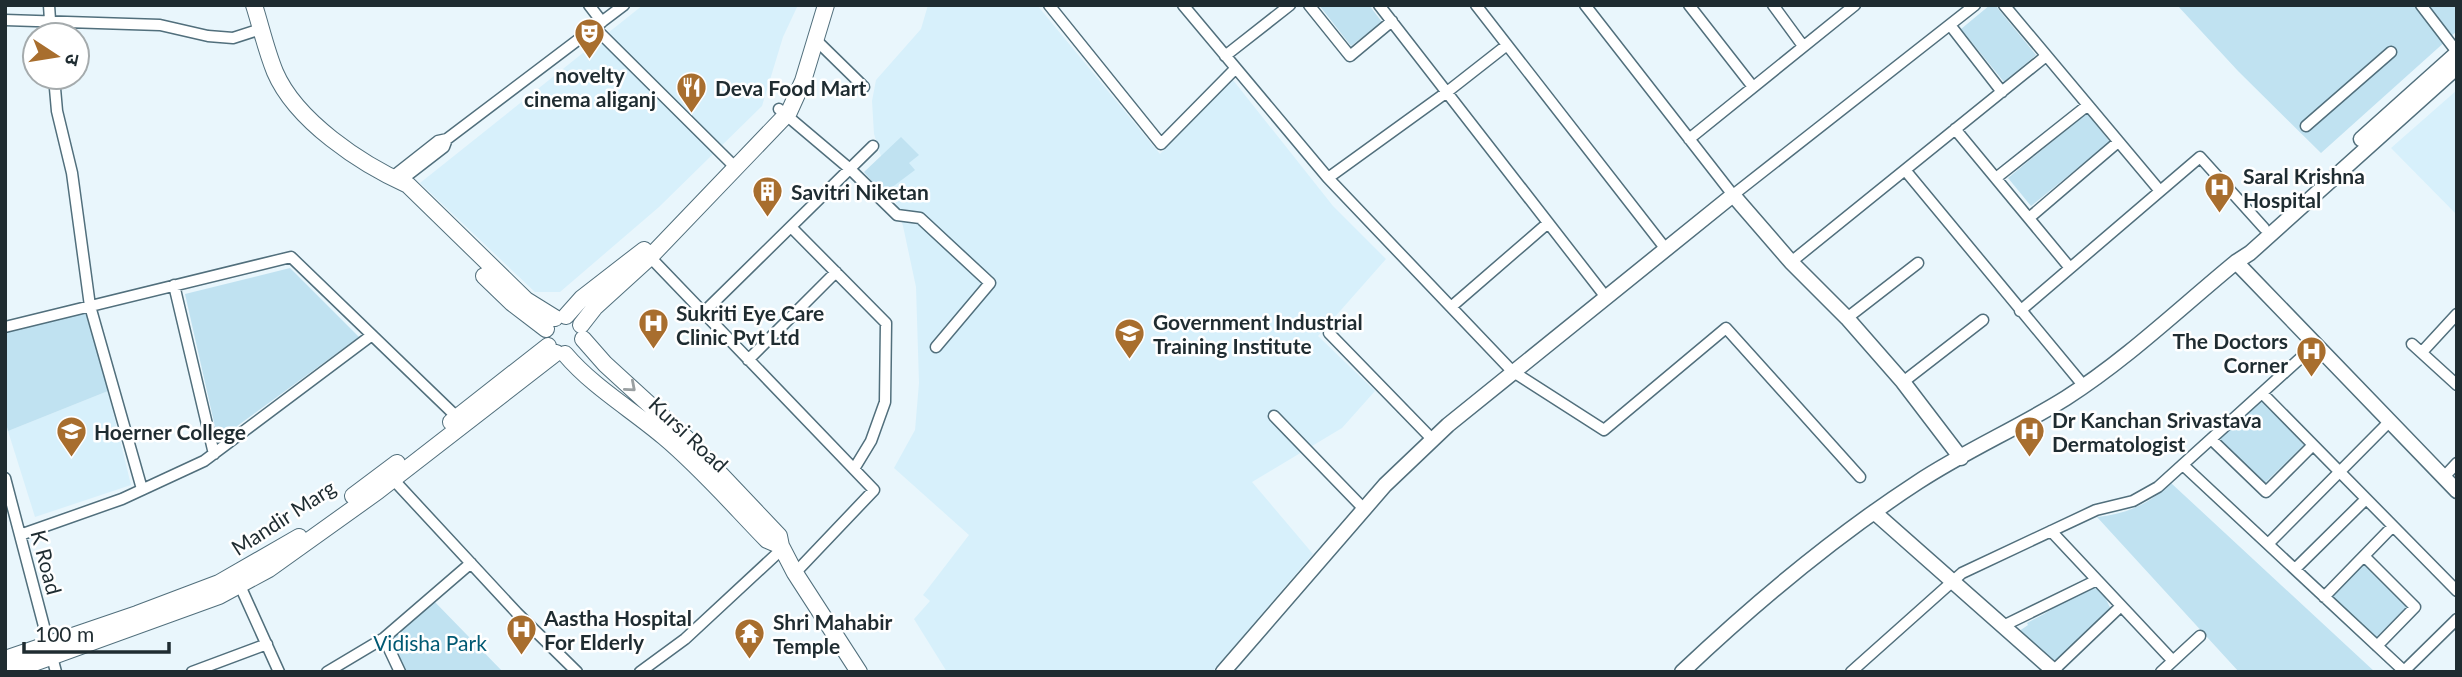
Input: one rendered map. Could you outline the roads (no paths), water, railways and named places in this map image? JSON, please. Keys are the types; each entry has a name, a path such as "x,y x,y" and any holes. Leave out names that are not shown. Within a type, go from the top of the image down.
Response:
{"main road":[{"path":"254,5 276,73 291,98 321,130 396,179 401,193 512,303 556,321 572,317 582,332"},
{"path":"557,351 545,338 556,321 643,250 733,165 783,112 797,77 818,5"},
{"path":"9,672 219,596 237,579 269,569 461,421 557,351 579,347 582,332 596,307 650,257 783,112 803,81 826,5"},
{"name":"Kursi Road","path":"582,332 605,364 687,439 779,536 795,573 859,672"},
{"name":"Kursi Road","path":"557,351 681,451 767,540 782,547"},
{"path":"5,659 53,657"}],"street":[{"path":"589,5 599,25 733,165"},
{"path":"396,179 438,141 447,139 624,5"},
{"path":"1049,5 1161,144 1235,69"},
{"path":"1183,5 1328,178 1513,371 1605,430 1726,328 1860,477"},
{"path":"1225,56 1290,5"},
{"path":"1309,5 1350,56 1392,22"},
{"path":"1379,5 1605,296"},
{"path":"1476,5 1665,248"},
{"path":"1585,5 1732,195 1903,382 1961,458"},
{"path":"1689,5 1753,87"},
{"path":"1773,5 1803,46"},
{"path":"1689,139 1854,5"},
{"path":"1223,672 1385,485 1433,440 1605,296 1975,5"},
{"path":"2004,5 2160,191"},
{"path":"2236,262 2244,247 2457,52 2421,5"},
{"path":"91,24 160,25 208,36 233,38 261,29"},
{"path":"1950,25 2002,92"},
{"path":"816,40 864,87"},
{"path":"1328,178 1507,45"},
{"path":"2306,126 2391,52"},
{"path":"1791,261 2046,55"},
{"path":"1682,672 1752,607 1839,536 1920,481 2065,398 2125,355 2250,253 2457,67"},
{"path":"55,91 57,111 72,173 90,306 142,489"},
{"path":"1996,178 2088,105"},
{"path":"783,112 850,169 897,215 920,218 990,283 936,347"},
{"path":"1955,129 2070,268"},
{"path":"2029,218 2119,142"},
{"path":"704,313 873,146"},
{"path":"2020,311 2200,157 2264,228"},
{"path":"1905,170 2083,385"},
{"path":"1451,307 1548,223"},
{"path":"791,227 886,323 885,402 871,441 854,469"},
{"path":"5,327 290,257 461,421"},
{"path":"650,257 874,490 795,573"},
{"path":"2236,262 2457,491"},
{"path":"1847,318 1918,263"},
{"path":"748,360 836,272"},
{"path":"174,285 214,454"},
{"path":"2422,352 2457,314"},
{"path":"1903,382 1983,320"},
{"path":"1329,333 1433,440"},
{"path":"20,535 122,499 204,461 372,335"},
{"path":"1851,672 1962,573 2096,510 2133,501 2158,487 2316,344"},
{"path":"2412,344 2457,385"},
{"path":"2447,376 2457,366"},
{"path":"2262,393 2457,591"},
{"path":"1274,416 1364,509"},
{"path":"2267,544 2390,421"},
{"path":"2211,439 2266,492 2314,445"},
{"path":"2444,477 2457,464"},
{"path":"2183,465 2404,671 2457,619"},
{"path":"390,475 577,672"},
{"name":"K Road","path":"5,478 53,657"},
{"path":"2295,569 2366,499"},
{"path":"1874,512 2054,671 2121,606"},
{"path":"2324,597 2393,526"},
{"path":"2051,531 2173,661"},
{"path":"640,672 685,639 782,547"},
{"path":"2364,556 2415,607 2377,646"},
{"path":"327,672 384,638 471,563"},
{"path":"237,579 279,672"},
{"path":"2005,625 2097,580"},
{"path":"2161,672 2200,636"},
{"path":"384,638 400,672"},
{"path":"192,672 267,645"}],"place":[{"name":"novelty cinema aliganj","path":"590,61"},
{"name":"Deva Food Mart","path":"692,114"},
{"name":"Saral Krishna Hospital","path":"2220,214"},
{"name":"Savitri Niketan","path":"768,218"},
{"name":"Sukriti Eye Care Clinic Pvt Ltd","path":"653,351"},
{"name":"Government Industrial Training Institute","path":"1130,360"},
{"name":"The Doctors Corner","path":"2311,379"},
{"name":"Hoerner College","path":"71,458"},
{"name":"Dr Kanchan Srivastava Dermatologist","path":"2029,458"},
{"name":"Aastha Hospital For Elderly","path":"521,656"},
{"name":"Shri Mahabir Temple","path":"750,660"}],"park label":[{"name":"Vidisha Park","path":"430,642"}]}
